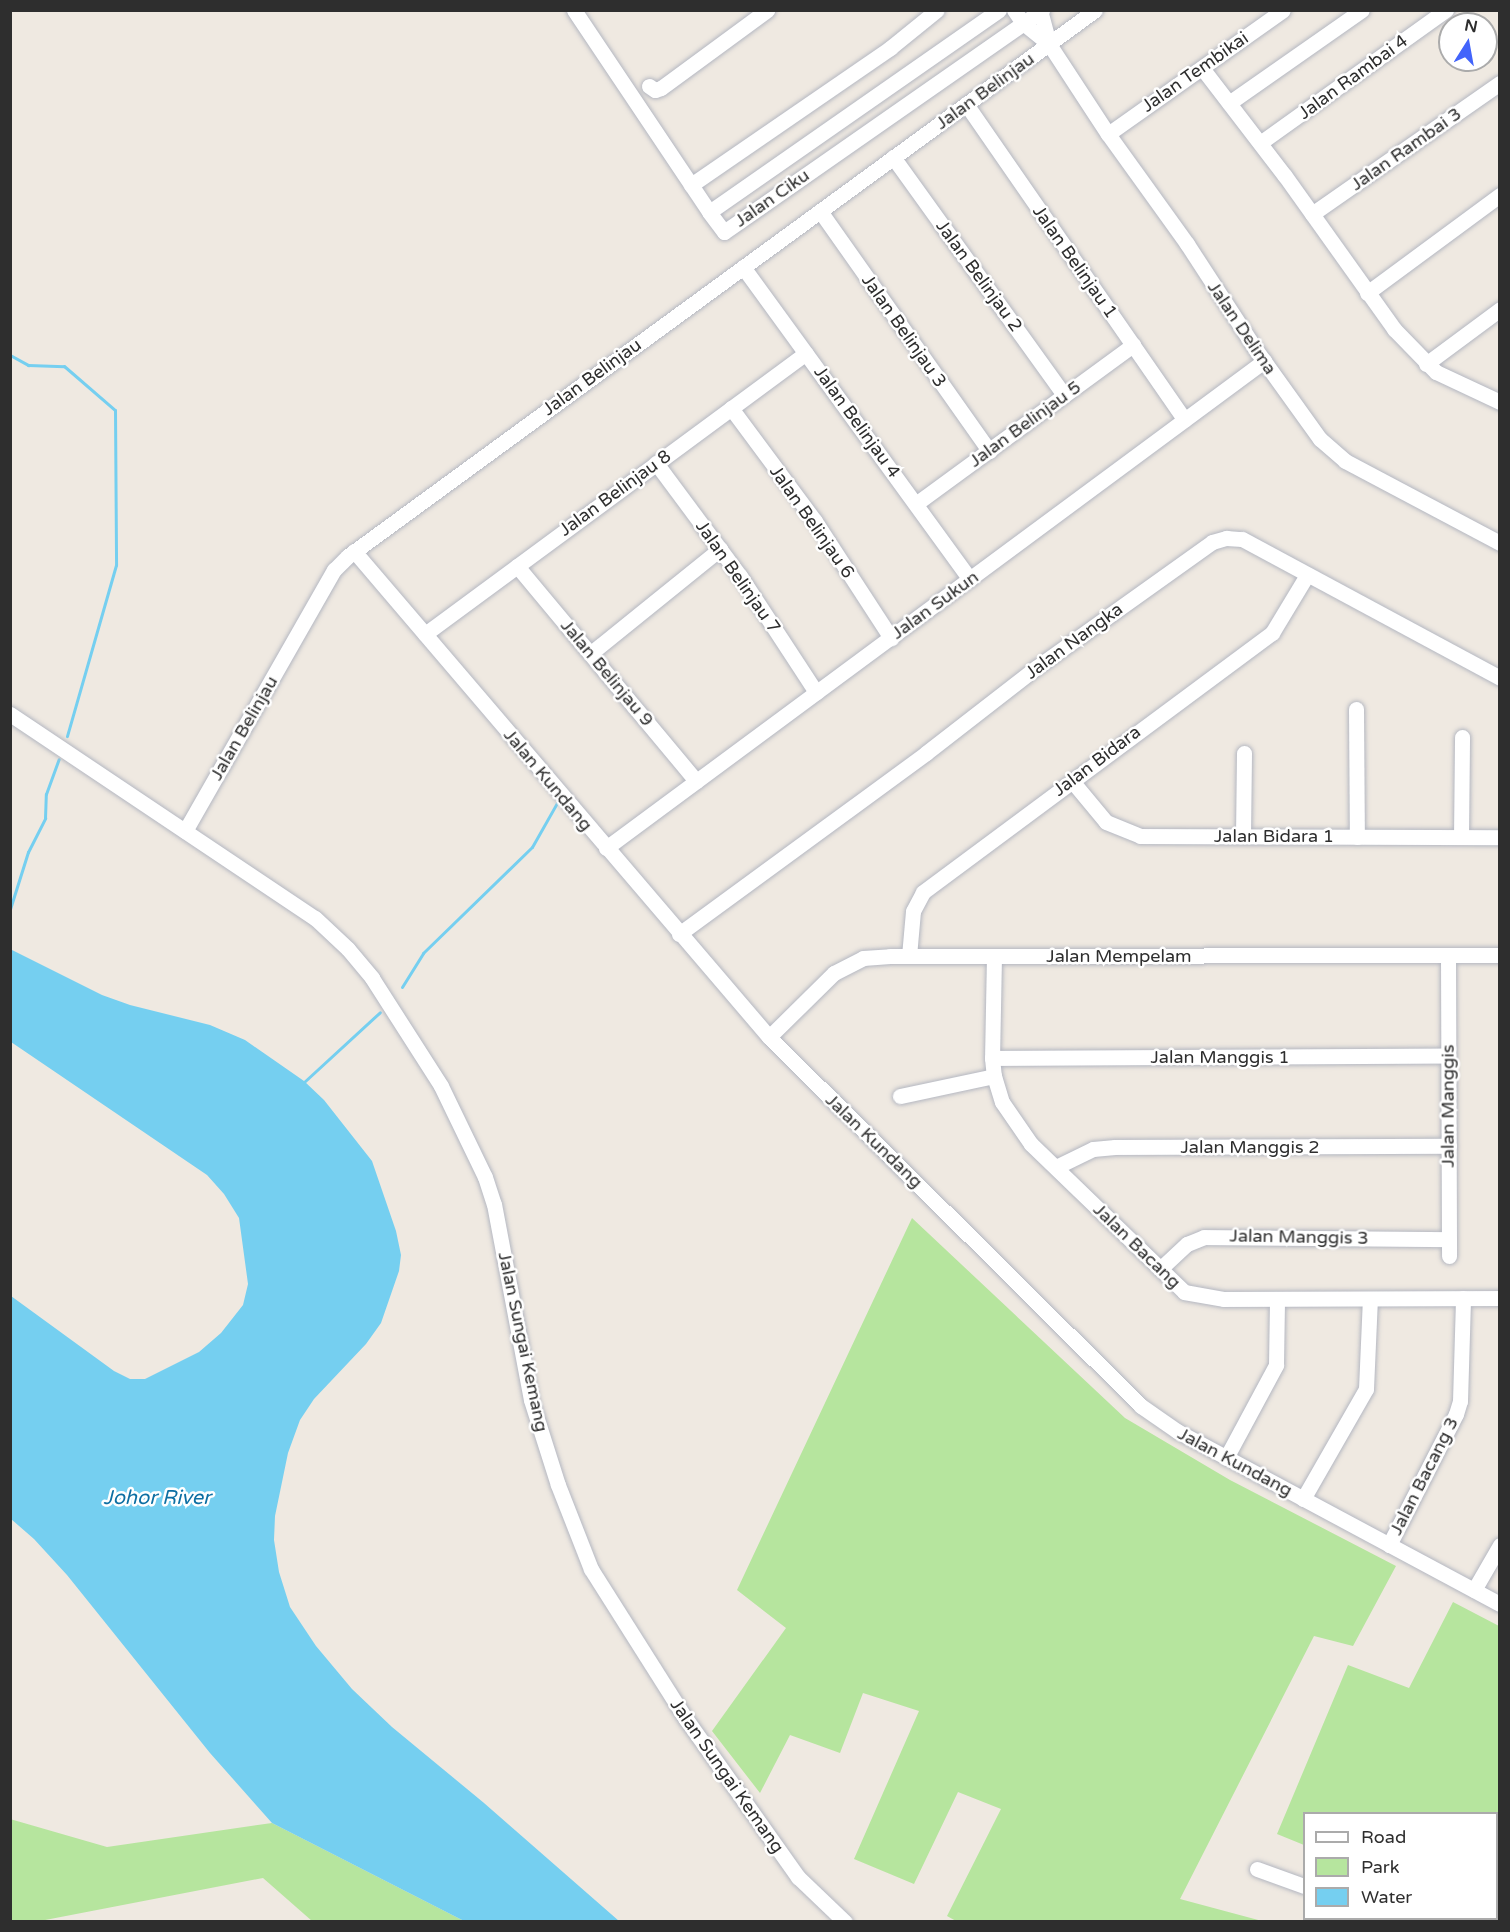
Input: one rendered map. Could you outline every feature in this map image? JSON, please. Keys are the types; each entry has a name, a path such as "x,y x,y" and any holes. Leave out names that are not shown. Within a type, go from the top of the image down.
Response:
{"street":[{"path":"649,86 655,90 661,88 767,10"},
{"path":"691,185 890,48 937,10"},
{"path":"972,29 980,10"},
{"name":"Jalan Ciku","path":"999,10 709,212 724,232 1041,11"},
{"name":"Jalan Delima","path":"1014,10 1023,23 1049,44 1108,134 1187,244 1264,361 1330,451 1500,543"},
{"name":"Jalan Belinjau","path":"185,831 334,570 354,551 1095,10"},
{"name":"Jalan Tembikai","path":"1108,134 1283,10"},
{"path":"1229,103 1362,10"},
{"name":"Jalan Rambai 4","path":"1260,143 1446,10"},
{"name":"Jalan Delima","path":"1041,11 1049,44"},
{"path":"582,13 709,212"},
{"path":"1202,68 1260,143 1394,330 1426,364 1447,378 1500,402"},
{"name":"Jalan Rambai 3","path":"1312,214 1500,82"},
{"name":"Jalan Belinjau 1","path":"966,104 1185,420"},
{"name":"Jalan Belinjau 2","path":"893,158 1064,395"},
{"path":"1367,293 1500,195"},
{"name":"Jalan Belinjau 3","path":"820,211 989,451"},
{"name":"Jalan Belinjau 4","path":"743,267 917,503 970,579"},
{"path":"1426,364 1500,309"},
{"name":"Jalan Belinjau 5","path":"917,503 1133,345"},
{"name":"Jalan Belinjau 8","path":"425,634 806,353"},
{"name":"Jalan Sukun","path":"606,848 1264,361"},
{"name":"Jalan Belinjau 6","path":"731,408 815,521 891,638"},
{"name":"Jalan Belinjau 7","path":"656,463 720,549 816,692"},
{"name":"Jalan Nangka","path":"679,934 926,753 1037,667 1212,542 1226,538 1242,539 1500,678"},
{"path":"591,653 720,549"},
{"name":"Jalan Kundang","path":"354,551 769,1037 1141,1406 1167,1426 1500,1604"},
{"name":"Jalan Belinjau 9","path":"517,566 696,781"},
{"name":"Jalan Bidara","path":"909,956 913,911 922,892 1272,633 1307,575"},
{"path":"1356,709 1358,837"},
{"name":"Jalan Sungai Kemang","path":"10,714 315,918 348,949 372,978 441,1086 485,1177 494,1204 531,1400 558,1485 591,1569 686,1719 791,1868 845,1922"},
{"path":"1461,837 1462,737"},
{"path":"1243,836 1244,753"},
{"name":"Jalan Bidara 1","path":"1072,781 1106,822 1140,836 1500,837"},
{"name":"Jalan Mempelam","path":"769,1037 834,972 862,958 1500,955"},
{"name":"Jalan Bacang","path":"994,956 992,1058 994,1076 1002,1102 1031,1144 1184,1292 1224,1299 1500,1298"},
{"name":"Jalan Manggis","path":"1448,956 1449,1256"},
{"name":"Jalan Manggis 1","path":"992,1058 1448,1056"},
{"path":"900,1096 994,1076"},
{"name":"Jalan Manggis 2","path":"1056,1167 1093,1149 1114,1147 1449,1146"},
{"name":"Jalan Manggis 3","path":"1160,1269 1187,1244 1204,1237 1449,1239"},
{"name":"Jalan Bacang 3","path":"1389,1545 1456,1414 1460,1401 1463,1298"},
{"path":"1226,1458 1276,1365 1277,1299"},
{"path":"1303,1499 1366,1389 1370,1299"},
{"path":"1474,1590 1500,1545"},
{"path":"1257,1869 1303,1885"}],"green space":[{"path":"912,1218 1125,1418 1230,1480 1396,1566 1353,1646 1314,1636 1180,1899 1262,1921 956,1921 947,1916 1001,1809 958,1792 914,1884 854,1859 919,1711 863,1693 840,1753 790,1735 760,1793 712,1731 786,1628 737,1590"},
{"path":"1453,1602 1499,1626 1499,1921 1416,1922 1409,1920 1498,1920 1498,1812 1303,1812 1303,1845 1277,1834 1348,1665 1409,1688"},
{"path":"10,1819 107,1847 272,1823 464,1921 312,1921 263,1878 40,1921 11,1921"}],"water":[{"name":"Johor River","path":"10,949 102,995 130,1005 210,1025 245,1040 304,1081 324,1100 372,1161 396,1231 401,1255 399,1271 381,1323 366,1344 314,1399 300,1420 288,1453 275,1516 274,1540 279,1572 290,1607 316,1646 352,1689 392,1727 484,1803 619,1921 464,1921 272,1823 210,1753 67,1575 34,1539 11,1519 11,1296 114,1371 130,1379 145,1379 199,1352 221,1333 243,1305 248,1284 239,1218 224,1194 207,1175 11,1042"}],"waterway":[{"path":"10,355 28,365 64,366 115,410 116,565 67,736"},
{"path":"10,909 28,852 45,818 46,794 59,759"},
{"path":"402,987 423,953 532,847 558,801"},
{"path":"304,1082 380,1012"}]}
